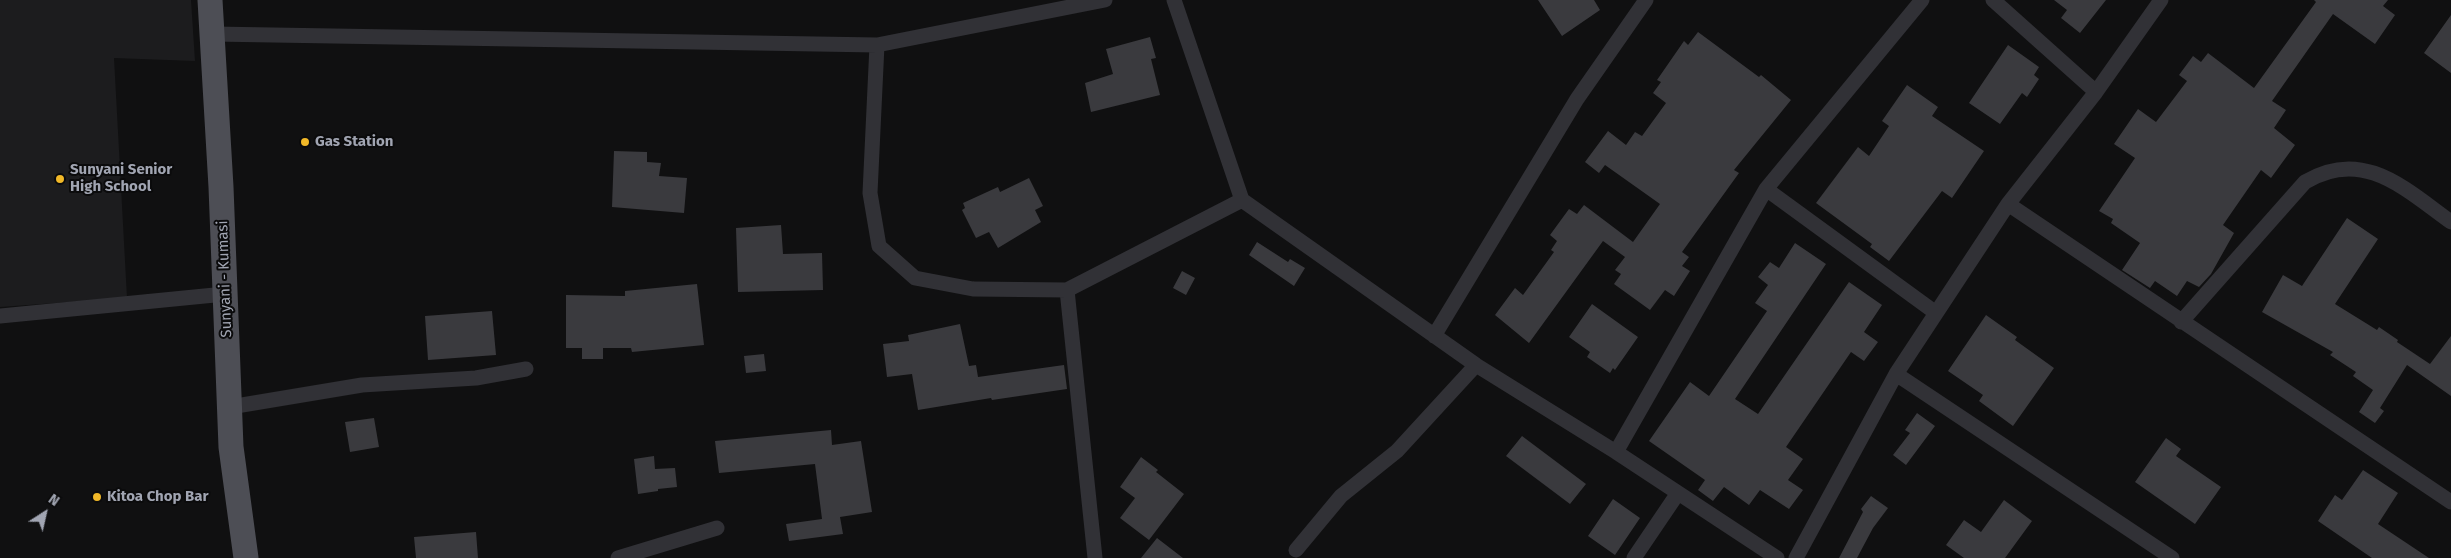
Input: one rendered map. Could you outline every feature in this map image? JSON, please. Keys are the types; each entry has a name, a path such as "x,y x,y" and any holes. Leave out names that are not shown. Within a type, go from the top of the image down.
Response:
{"main road":[{"name":"Sunyani - Kumasi","path":"210,0 226,294 231,447 246,558"}],"street":[{"path":"213,34 877,45 1105,0"},
{"path":"1174,0 1242,200 1476,365 1616,452 1777,558"},
{"path":"1434,336 1577,99 1646,0"},
{"path":"1616,452 1766,189 1922,0"},
{"path":"1993,0 2096,92"},
{"path":"1796,558 1896,374 2008,204 2096,92 2161,0"},
{"path":"877,45 870,193 879,246 915,278 973,289 1067,290 1242,200"},
{"path":"2181,322 2305,182 2321,172 2335,169 2368,171 2383,175 2451,222"},
{"path":"1766,189 1936,313"},
{"path":"2008,204 2451,502"},
{"path":"1067,290 1095,558"},
{"path":"0,316 226,294"},
{"path":"1296,550 1342,496 1397,451 1476,365"},
{"path":"230,407 362,385 476,378 526,368"},
{"path":"1896,374 2172,558"},
{"path":"1634,558 1678,493"},
{"path":"618,558 717,528"}],"shaded area":[{"name":"Sunyani Senior High School","path":"0,0 191,0 195,61 114,58 127,298 0,307"}],"building":[{"path":"1538,0 1594,0 1600,10 1562,36"},
{"path":"2054,0 2106,0 2080,33 2061,18 2067,10"},
{"path":"2314,0 2388,0 2383,6 2395,15 2375,44 2333,14 2272,101 2286,110 2274,128 2295,145 2271,178 2261,170 2223,225 2234,233 2211,274 2199,287 2187,281 2177,296 2155,281 2150,288 2122,270 2140,243 2111,223 2113,219 2099,211 2135,158 2114,144 2138,109 2156,122 2187,81 2179,75 2193,56 2201,62 2208,53 2254,88 2316,2"},
{"path":"2451,15 2451,73 2424,53"},
{"path":"1698,32 1759,77 1761,75 1791,100 1734,170 1739,173 1682,252 1689,257 1682,266 1690,271 1674,296 1665,290 1650,310 1614,284 1621,274 1615,270 1625,257 1603,241 1529,343 1495,315 1515,288 1523,295 1554,252 1551,250 1557,241 1550,235 1569,209 1577,214 1584,205 1633,242 1660,204 1605,165 1599,173 1585,162 1608,131 1626,145 1635,132 1642,136 1666,103 1653,93 1661,82 1657,80 1684,41 1688,45"},
{"path":"1150,37 1156,58 1151,59 1160,95 1091,112 1085,83 1113,74 1106,49"},
{"path":"2008,45 2039,67 2034,75 2039,79 2027,97 2022,93 2000,124 1969,103"},
{"path":"1907,85 1938,107 1932,116 1984,151 1952,198 1942,191 1889,261 1870,247 1872,244 1816,203 1858,147 1869,156 1889,126 1882,121"},
{"path":"614,151 647,152 647,162 661,163 659,176 687,178 684,213 612,207"},
{"path":"1029,178 1043,206 1035,210 1041,222 998,248 989,232 976,238 962,210 965,208 963,203 998,187 1000,192"},
{"path":"2347,218 2378,239 2335,304 2377,330 2379,327 2398,340 2397,342 2430,364 2451,336 2451,396 2407,365 2380,408 2384,411 2375,423 2359,412 2373,390 2353,376 2356,372 2330,355 2333,352 2262,312 2283,275 2302,286"},
{"path":"781,225 783,254 822,253 823,290 738,292 736,228"},
{"path":"1257,242 1288,262 1290,259 1305,268 1294,286 1249,255"},
{"path":"1795,243 1826,264 1735,399 1758,414 1849,282 1882,305 1864,332 1878,342 1864,361 1851,352 1786,447 1803,459 1788,480 1803,490 1789,509 1760,490 1749,505 1724,487 1713,501 1698,490 1705,480 1649,441 1690,382 1709,396 1767,311 1755,303 1768,285 1758,277 1770,262 1779,268"},
{"path":"1182,271 1195,278 1186,295 1173,288"},
{"path":"697,284 704,345 632,352 631,348 603,348 603,359 582,359 582,348 566,348 566,295 625,296 625,291"},
{"path":"1592,304 1638,337 1615,370 1613,368 1610,373 1587,357 1590,352 1569,337"},
{"path":"492,311 496,355 428,360 425,316"},
{"path":"1986,315 2017,337 2015,340 2054,368 2013,426 1979,401 1983,395 1948,371"},
{"path":"960,324 969,366 976,365 978,377 1064,365 1067,389 992,400 991,398 918,410 912,374 887,377 883,344 909,341 908,335"},
{"path":"764,354 766,371 746,373 744,356"},
{"path":"1917,413 1935,426 1906,465 1893,455 1910,433 1905,430"},
{"path":"374,418 379,447 350,452 345,422"},
{"path":"831,430 832,445 861,441 872,512 840,517 843,534 789,541 786,524 822,519 815,464 719,473 715,441"},
{"path":"1522,436 1586,484 1570,504 1506,456"},
{"path":"2166,438 2181,449 2176,456 2221,487 2195,524 2135,482"},
{"path":"654,456 655,469 675,468 677,487 638,494 634,459"},
{"path":"1141,457 1158,470 1156,472 1184,494 1149,540 1120,518 1135,498 1120,487"},
{"path":"2363,470 2398,493 2378,524 2429,558 2372,558 2318,521 2335,495 2342,500"},
{"path":"1871,496 1888,508 1873,528 1857,558 1839,558 1863,512 1861,509"},
{"path":"1613,499 1640,518 1615,555 1588,536"},
{"path":"2004,500 2032,521 2005,558 1964,558 1946,545 1964,520 1981,532"},
{"path":"476,532 478,558 416,558 414,537"},
{"path":"1157,538 1183,558 1141,558"}],"place":[{"name":"Gas Station","path":"305,142"},
{"name":"Sunyani Senior High School","path":"60,179"},
{"name":"Kitoa Chop Bar","path":"97,497"}]}
